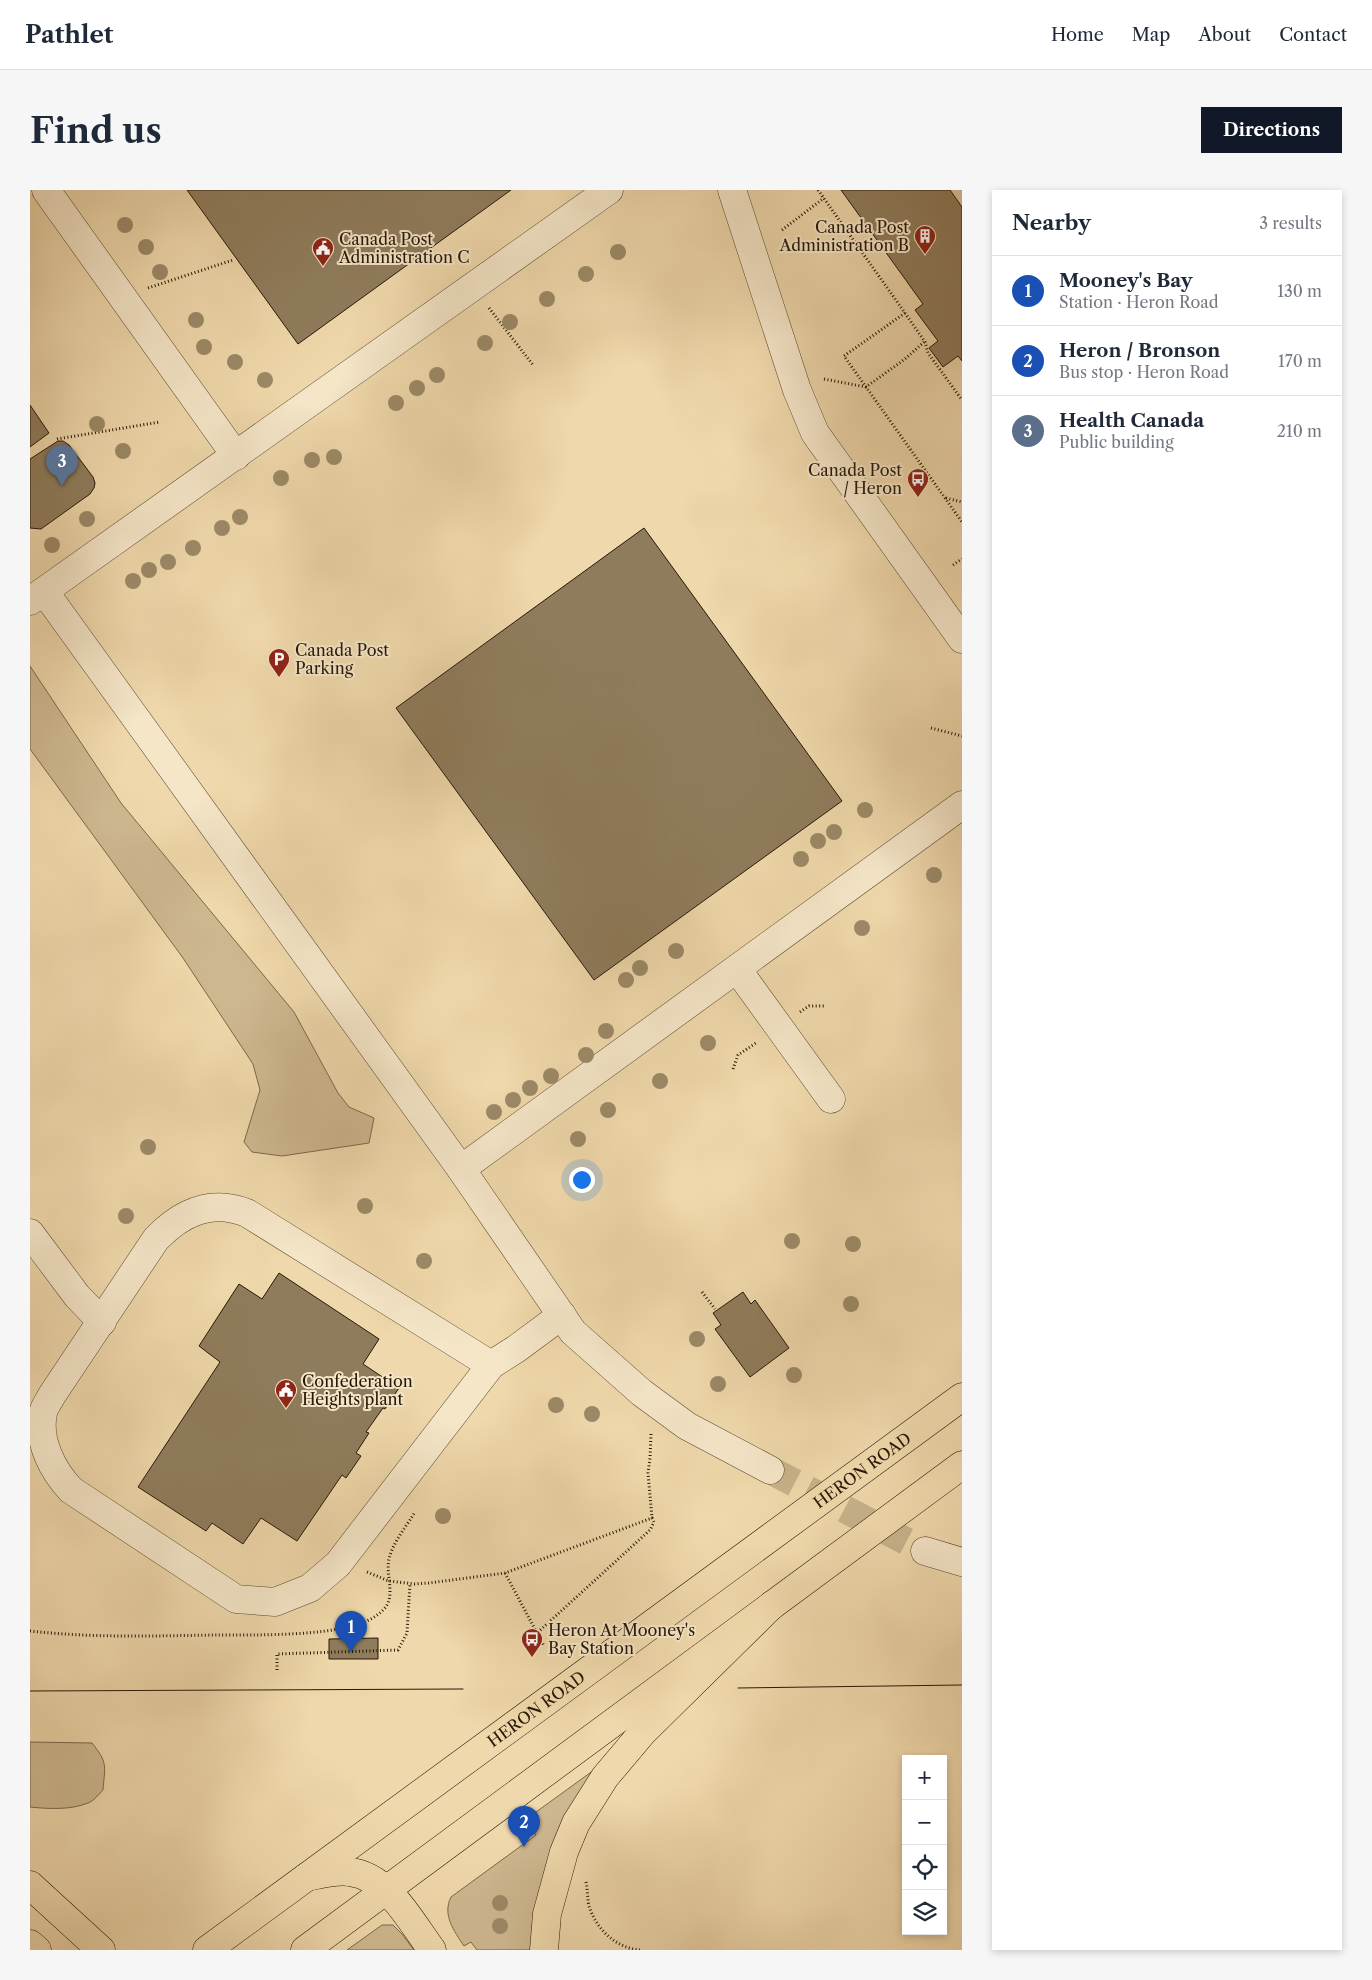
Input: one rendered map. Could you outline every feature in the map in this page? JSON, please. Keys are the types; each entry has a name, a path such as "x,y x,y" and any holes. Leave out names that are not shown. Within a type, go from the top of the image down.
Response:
{"main road":[{"name":"HERON ROAD","path":"207,1950 962,1397"},
{"path":"305,1950 962,1464"},
{"path":"544,1950 548,1914 564,1852 576,1822 605,1777 643,1732 772,1604"},
{"path":"307,1877 334,1872 350,1872 366,1876 387,1889 432,1950"},
{"path":"30,1885 101,1950"},
{"path":"30,1944 37,1950"}],"street":[{"path":"46,190 236,456"},
{"path":"609,190 37,596 461,1169 573,1332 642,1393 687,1426 770,1470"},
{"path":"732,190 797,390 815,433 962,640"},
{"path":"461,1169 962,805"},
{"path":"732,973 825,1103"},
{"path":"491,1364 247,1214 232,1208 212,1206 181,1218 156,1239 52,1395 43,1412 42,1428 48,1456 54,1469 63,1482 72,1490 236,1600 275,1602 310,1588 341,1561 491,1364 516,1350 562,1315"},
{"path":"30,1233 77,1296 102,1322"},
{"path":"925,1551 962,1562"}],"path":[{"path":"818,190 905,312 925,342 928,353 962,400"},
{"path":"782,230 824,198"},
{"path":"140,291 233,260"},
{"path":"487,304 533,365"},
{"path":"905,312 844,356 962,522"},
{"path":"824,379 866,387 925,342"},
{"path":"57,439 160,422"},
{"path":"945,498 962,502"},
{"path":"953,565 962,559"},
{"path":"931,728 962,736"},
{"path":"702,1292 715,1309"},
{"path":"537,1633 650,1530 654,1522 648,1473 650,1427"},
{"path":"30,1631 147,1636 242,1635 326,1630 357,1624 383,1610 390,1596 389,1559 393,1548 418,1508"},
{"path":"341,1561 389,1581 428,1584 505,1573 652,1518"},
{"path":"505,1573 544,1646"},
{"path":"277,1670 277,1654 398,1650 406,1633 410,1583"},
{"path":"584,1875 590,1908 605,1934 617,1943 640,1950"}],"shaded area":[{"path":"30,666 121,803 294,1012 338,1093 349,1107 374,1118 369,1143 282,1156 252,1152 244,1142 260,1090 253,1064 183,958 30,749"},
{"path":"30,1742 92,1743 103,1760 103,1790 92,1801 74,1807 30,1807"},
{"path":"594,1770 538,1950 477,1950 471,1942 464,1946 450,1923 448,1910 451,1897 536,1835 525,1820"},
{"path":"382,1925 393,1925 414,1950 347,1950"}],"building":[{"name":"Canada Post Administration C","path":"187,190 511,190 298,344"},
{"name":"Canada Post Administration B","path":"841,190 950,190 962,207 962,361 958,356 943,367 929,348 938,341 915,310 923,304"},
{"path":"30,405 49,433 30,447"},
{"path":"58,441 63,441 69,445 93,477 94,488 90,494 41,529 30,528 30,459"},
{"path":"644,528 842,801 594,980 396,708"},
{"name":"Confederation Heights plant","path":"279,1273 379,1339 363,1364 399,1388 366,1432 369,1433 356,1453 361,1456 346,1478 342,1475 297,1541 261,1518 243,1544 212,1523 206,1531 138,1487 220,1362 199,1346 239,1284 262,1299"},
{"path":"743,1292 751,1304 755,1300 789,1348 750,1377 715,1329 721,1325 713,1313"},
{"path":"378,1638 378,1659 329,1659 329,1639"}],"tunnel":[{"path":"770,1470 925,1551"}],"tram line":[{"path":"738,1688 962,1685"},
{"path":"30,1691 463,1689"}],"place":[{"name":"Canada Post Administration B","path":"925,255"},
{"name":"Canada Post Administration C","path":"323,267"},
{"name":"Health Canada","path":"62,486"},
{"name":"Canada Post / Heron","path":"918,498"},
{"name":"Canada Post Parking","path":"279,678"},
{"name":"Confederation Heights plant","path":"286,1409"},
{"name":"Mooney's Bay","path":"351,1652"},
{"name":"Heron At Mooney's Bay Station","path":"532,1658"},
{"name":"Heron / Bronson","path":"524,1847"}]}
